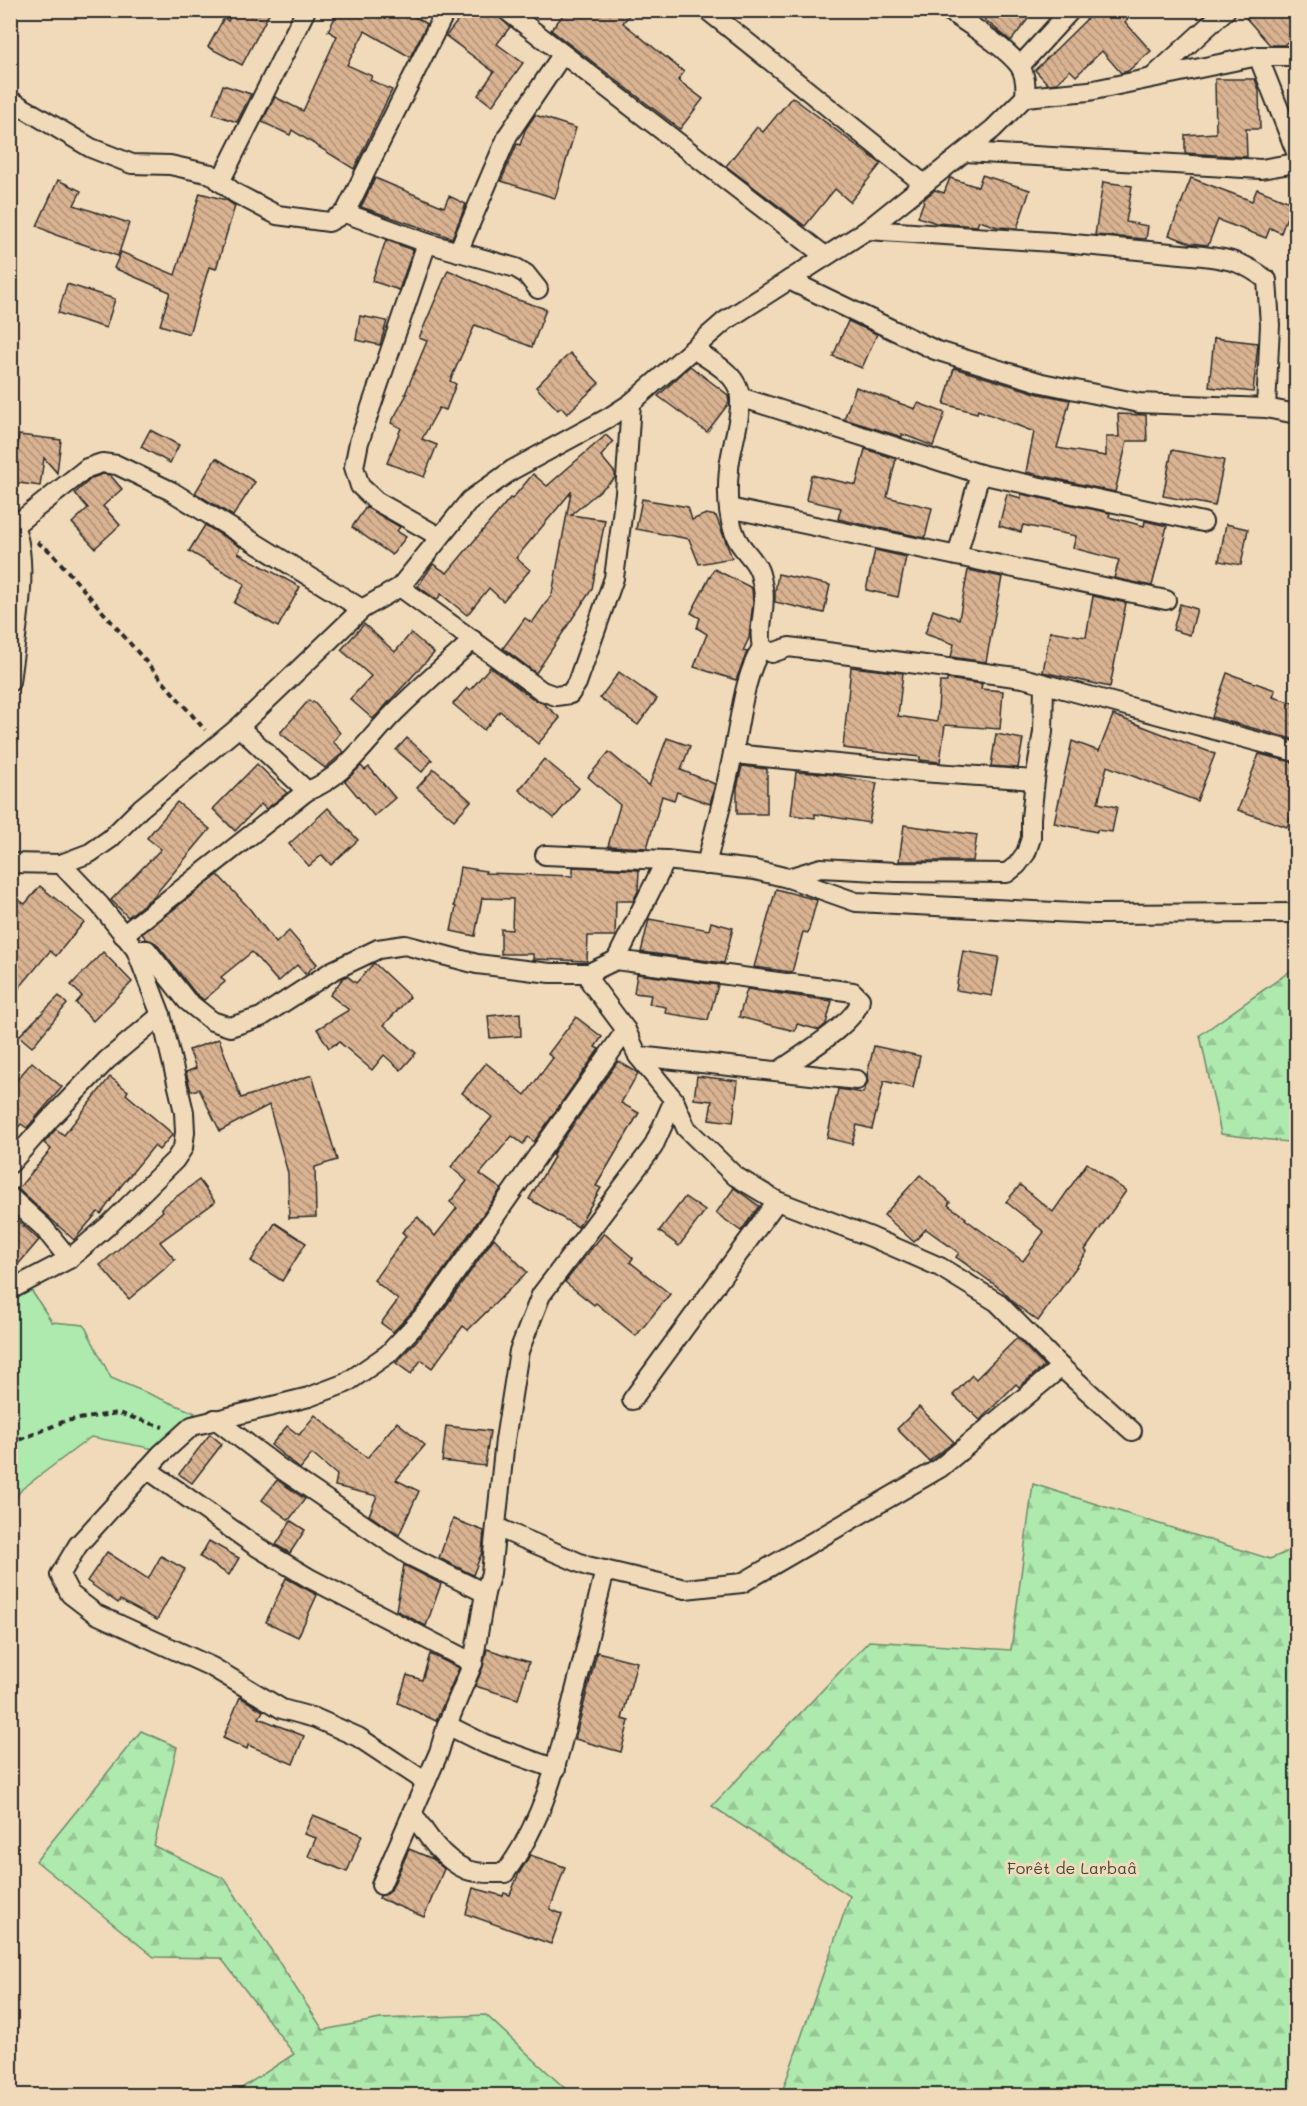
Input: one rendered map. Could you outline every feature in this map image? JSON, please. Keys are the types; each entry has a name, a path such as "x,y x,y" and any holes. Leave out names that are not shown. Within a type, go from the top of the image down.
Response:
{"street":[{"path":"220,182 306,10"},
{"path":"10,100 91,148 132,164 170,165 211,174 235,193 277,215 329,222 345,213 446,10"},
{"path":"506,10 825,256"},
{"path":"707,10 924,184"},
{"path":"948,10 994,43 1020,66 1026,83 1025,97"},
{"path":"1020,66 1071,10"},
{"path":"1153,76 1226,10"},
{"path":"458,252 508,135 562,55"},
{"path":"1258,56 1296,152"},
{"path":"10,864 61,864 90,853 110,839 141,808 239,727 362,609 400,587 470,500 512,470 631,403 725,321 867,230 993,129 1025,97 1089,91 1258,56 1296,56"},
{"path":"965,152 1261,169 1296,163"},
{"path":"345,213 427,243 516,267 526,274 538,289"},
{"path":"867,230 1052,242 1203,256 1228,259 1251,267 1267,280 1270,325 1266,408"},
{"path":"427,243 359,442 354,466 360,486 376,501 440,537"},
{"path":"789,280 935,350 1042,383 1139,403 1266,408 1296,414"},
{"path":"694,349 724,371 737,384 740,397 737,428 729,467 729,508 736,537 759,570 764,592 764,609 759,636 762,647 772,653 789,647 1023,678 1296,752"},
{"path":"740,397 980,474 1203,522"},
{"path":"400,587 542,691 556,696 570,694 577,683 614,578 625,493 631,403"},
{"path":"10,682 14,623 22,575 19,540 13,521 87,468 102,463 117,465 171,491 362,609"},
{"path":"957,556 980,474"},
{"path":"729,508 1166,600"},
{"path":"123,934 307,791 322,786 341,771 394,713 473,640"},
{"path":"706,865 733,754 743,698 754,660 762,647"},
{"path":"788,878 820,868 896,872 1007,873 1026,853 1031,838 1035,780 1043,732 1044,684"},
{"path":"239,727 307,791"},
{"path":"733,754 921,772 1035,780"},
{"path":"545,855 666,860 755,870 788,878 855,902 1095,914 1296,914"},
{"path":"616,960 666,860"},
{"path":"10,1290 69,1259 110,1224 175,1160 183,1148 185,1132 184,1112 161,1015 136,951 100,906 61,864"},
{"path":"136,951 147,950 187,1001 212,1021 230,1027 261,1017 332,971 378,949 405,945 477,964 550,973 589,973 616,960 853,992 860,999 860,1006 843,1026 779,1071"},
{"path":"589,973 591,983 626,1030 638,1056 674,1100 686,1128 735,1176 777,1201 849,1228 940,1267 997,1302 1061,1367 1132,1431"},
{"path":"10,1164 107,1060 161,1015"},
{"path":"426,1782 358,1737 315,1718 282,1710 212,1667 96,1614 70,1594 60,1575 78,1545 147,1469 192,1426 309,1397 346,1383 388,1354 430,1309 626,1030"},
{"path":"638,1056 857,1080"},
{"path":"381,1886 439,1752 447,1725 473,1663 485,1593 491,1572 505,1440 519,1351 541,1295 653,1147 674,1100"},
{"path":"10,1197 43,1227 69,1259"},
{"path":"632,1400 777,1201"},
{"path":"495,1527 587,1566 685,1589 742,1583 940,1468 1061,1367"},
{"path":"215,1419 281,1469 410,1556 485,1593"},
{"path":"147,1469 254,1545 309,1578 473,1663"},
{"path":"412,1812 429,1839 444,1854 468,1870 505,1873 519,1854 535,1823 556,1768 605,1570"},
{"path":"447,1725 485,1744 556,1768"}],"path":[{"path":"13,521 51,552 218,745"},
{"path":"10,1444 65,1421 118,1413 184,1433"}],"green space":[{"path":"1296,967 1296,1143 1221,1134 1200,1035"},
{"path":"31,1290 52,1322 84,1325 111,1378 195,1413 155,1449 91,1437 22,1489 11,1503 11,1302"},
{"name":"Forêt de Larbaâ","path":"1033,1484 1270,1559 1296,1548 1296,2095 781,2095 850,1896 712,1806 869,1641 1011,1650"},
{"path":"141,1731 177,1747 154,1846 225,1879 323,2030 380,2019 486,2015 572,2095 231,2095 294,2054 221,1958 154,1957 36,1861"}],"building":[{"path":"233,10 271,10 242,65 208,47 224,18 228,21"},
{"path":"339,10 404,10 427,24 410,57 365,31 347,65 372,76 370,80 392,90 354,169 292,130 290,135 262,122 275,97 303,111 337,36 328,31"},
{"path":"466,10 491,10 510,27 497,44 523,63 492,106 478,95 494,72 446,36"},
{"path":"567,10 633,10 623,23 684,72 678,80 703,99 680,129 551,30"},
{"path":"973,10 1035,10 1011,41"},
{"path":"1096,10 1136,10 1125,22 1151,51 1128,71 1121,73 1102,51 1076,76 1070,70 1057,83 1048,84 1035,70"},
{"path":"1255,10 1296,10 1296,34 1284,45 1270,45 1246,18"},
{"path":"1215,79 1255,79 1259,90 1260,129 1246,129 1247,157 1185,153 1185,135 1216,133"},
{"path":"223,85 251,94 237,122 213,114"},
{"path":"792,97 881,164 850,202 835,189 805,226 726,166 757,127 763,132"},
{"path":"535,115 576,128 555,198 501,181 517,144 520,145 525,130"},
{"path":"982,175 1030,190 1017,228 998,227 979,221 977,226 936,223 918,217 925,198 935,190 944,193 950,178 978,187"},
{"path":"375,178 444,207 449,196 466,204 452,238 361,207"},
{"path":"1191,178 1252,201 1257,189 1292,203 1281,233 1270,228 1266,238 1218,220 1208,245 1190,243 1169,235"},
{"path":"58,180 81,191 74,205 129,223 118,256 56,235 37,226"},
{"path":"1103,182 1132,186 1126,222 1148,226 1146,239 1095,235"},
{"path":"200,193 226,200 235,206 216,269 209,267 189,334 160,325 170,292 114,268 121,252 175,275"},
{"path":"386,240 413,250 399,290 372,281"},
{"path":"448,270 509,297 546,309 532,347 475,325 450,381 456,384 446,410 439,408 422,439 437,445 424,477 387,463 401,428 391,423 407,394 405,394 427,341 419,338"},
{"path":"67,284 115,299 106,328 58,313"},
{"path":"360,316 387,321 380,345 356,340"},
{"path":"848,321 877,334 862,368 833,356"},
{"path":"1214,338 1258,343 1253,392 1209,387"},
{"path":"570,353 599,383 567,414 561,407 558,410 536,387"},
{"path":"690,366 728,395 729,403 707,432 658,396"},
{"path":"954,368 1039,394 1070,400 1057,448 1106,456 1106,437 1119,437 1118,414 1146,415 1147,441 1127,441 1115,492 1026,472 1034,432 978,410 977,413 944,404"},
{"path":"856,387 915,409 918,403 945,413 933,446 902,434 902,437 844,419"},
{"path":"150,430 179,445 170,463 141,447"},
{"path":"19,435 61,440 57,473 44,458 40,486 12,482"},
{"path":"606,435 613,442 601,456 615,473 615,478 571,515 605,520 592,589 536,673 503,648 525,618 532,623 552,594 571,492 516,558 530,570 503,601 489,588 467,615 441,594 437,600 418,586 433,564 447,573 533,474 547,486"},
{"path":"865,449 896,459 887,497 932,508 925,538 838,519 841,508 806,500 811,475 856,485"},
{"path":"1172,450 1224,460 1215,506 1163,496"},
{"path":"216,458 255,482 233,516 195,493"},
{"path":"103,474 110,475 122,489 103,506 120,525 95,548 72,523 88,508 75,493 92,478"},
{"path":"1007,494 1021,498 1021,494 1110,513 1109,517 1144,526 1145,521 1167,526 1152,586 1114,578 1119,560 1073,548 1076,536 1023,525 1021,532 999,526"},
{"path":"642,499 688,507 692,520 706,514 716,516 732,558 699,564 689,539 636,529"},
{"path":"366,507 400,527 397,531 406,537 392,555 352,527"},
{"path":"1226,524 1248,529 1241,565 1219,561"},
{"path":"205,525 241,547 238,553 300,587 278,627 234,603 245,584 189,551"},
{"path":"875,550 906,557 898,597 866,590"},
{"path":"714,569 752,588 753,602 749,638 743,651 747,652 736,680 694,667 707,634 697,628 700,618 691,613"},
{"path":"968,570 1002,577 986,662 951,657 954,644 925,634 933,610 959,619"},
{"path":"778,574 830,585 824,613 775,602"},
{"path":"1093,596 1126,603 1110,687 1043,672 1050,631 1086,637"},
{"path":"1180,604 1197,609 1190,635 1173,630"},
{"path":"364,624 395,652 411,633 434,653 373,719 350,699 371,676 341,650"},
{"path":"490,667 535,700 543,703 560,718 538,744 500,711 484,730 453,704 467,688 470,690"},
{"path":"851,667 903,673 898,716 937,722 940,682 947,682 947,679 982,684 981,689 1003,691 1000,729 945,725 940,762 920,760 920,757 843,748"},
{"path":"619,672 657,699 638,725 600,698"},
{"path":"1227,673 1275,690 1273,697 1296,704 1296,740 1212,717"},
{"path":"309,700 312,703 313,701 340,733 333,742 344,752 325,768 280,733"},
{"path":"1113,715 1215,754 1197,801 1107,766 1098,803 1117,807 1112,832 1097,830 1097,832 1054,823 1072,741 1099,751"},
{"path":"996,734 1023,739 1018,768 991,766"},
{"path":"407,738 432,760 422,772 396,750"},
{"path":"667,738 690,746 681,770 715,784 710,804 677,792 674,800 662,796 647,848 608,846 620,805 588,777 609,752 649,786"},
{"path":"1259,754 1296,763 1296,803 1287,827 1238,810"},
{"path":"544,759 579,788 554,818 519,790"},
{"path":"257,764 287,793 266,809 261,804 235,831 213,809"},
{"path":"361,766 365,770 369,767 395,798 374,816 345,781"},
{"path":"742,766 767,769 767,814 737,814 737,788"},
{"path":"434,769 471,801 454,820 417,788"},
{"path":"796,772 829,774 877,783 869,823 815,814 815,818 791,815"},
{"path":"177,802 210,829 154,896 128,917 111,900 161,849 147,838"},
{"path":"328,808 358,840 331,865 322,855 309,866 289,844"},
{"path":"904,825 977,835 973,861 899,861"},
{"path":"460,867 486,871 485,873 573,876 573,867 639,870 638,891 633,901 616,901 615,936 588,936 587,961 533,959 533,954 501,954 501,929 512,930 513,899 482,898 475,936 451,931"},
{"path":"218,875 249,908 276,943 289,931 317,964 305,974 297,965 278,982 252,952 221,977 225,982 204,1000 195,993 156,943 146,939 142,934"},
{"path":"40,886 84,922 56,956 50,951 10,999 10,894 25,904"},
{"path":"776,889 817,900 808,933 803,932 792,972 754,967"},
{"path":"649,919 709,930 711,922 733,928 724,963 641,952"},
{"path":"963,951 999,957 992,996 956,990"},
{"path":"103,952 132,982 93,1021 76,1003 82,996 71,985"},
{"path":"374,963 410,997 384,1025 416,1053 401,1070 384,1055 372,1070 339,1042 329,1048 317,1029 349,1010 330,995 343,978 347,976 356,983"},
{"path":"637,974 718,985 708,1020 665,1013 666,1007 649,1004 651,995 634,993"},
{"path":"747,989 832,1001 826,1024 819,1030 797,1024 795,1031 739,1017"},
{"path":"59,996 67,1004 32,1047 19,1036"},
{"path":"520,1013 521,1036 490,1038 488,1016"},
{"path":"576,1017 602,1037 595,1047 599,1049 534,1142 528,1137 523,1144 512,1136 480,1174 501,1189 421,1302 393,1332 381,1323 398,1300 374,1280 406,1236 402,1232 418,1217 435,1236 457,1208 450,1202 467,1181 451,1167 492,1117 462,1093 486,1063 525,1095 553,1058 548,1054"},
{"path":"219,1039 241,1098 312,1075 337,1160 315,1167 316,1217 289,1218 288,1173 269,1105 220,1131 199,1089 191,1091 186,1072 196,1068 189,1050"},
{"path":"874,1046 920,1056 913,1088 884,1081 872,1129 857,1125 852,1144 827,1138 838,1089 863,1093 868,1082 867,1075"},
{"path":"618,1061 638,1073 621,1103 639,1113 596,1186 601,1188 578,1227 529,1199 554,1157 552,1155"},
{"path":"32,1062 62,1087 27,1128 21,1124 10,1137 10,1088"},
{"path":"697,1076 738,1081 733,1122 709,1119 712,1101 694,1099"},
{"path":"110,1077 128,1091 126,1094 173,1134 159,1150 154,1146 101,1214 98,1212 74,1240 18,1189 51,1149 44,1143 56,1129 64,1135"},
{"path":"1087,1163 1126,1191 1085,1250 1087,1252 1038,1321 1015,1304 1002,1290 956,1257 959,1253 926,1229 914,1242 884,1215 920,1175 950,1202 948,1205 1023,1261 1044,1232 1006,1202 1020,1185 1053,1212"},
{"path":"199,1180 215,1202 160,1242 175,1260 129,1299 100,1265 163,1211 161,1208"},
{"path":"734,1188 759,1206 741,1231 716,1213"},
{"path":"685,1197 705,1211 679,1246 659,1231"},
{"path":"10,1213 39,1240 10,1274"},
{"path":"275,1223 306,1243 282,1281 251,1261"},
{"path":"604,1233 633,1258 630,1262 670,1294 636,1336 596,1303 594,1305 565,1282"},
{"path":"494,1238 527,1272 468,1330 463,1326 432,1368 421,1360 411,1374 396,1363 439,1316"},
{"path":"1017,1338 1044,1366 1019,1387 1016,1384 980,1420 953,1395 972,1375 976,1379"},
{"path":"919,1407 954,1442 929,1461 897,1429"},
{"path":"315,1415 367,1458 397,1422 425,1445 396,1480 419,1491 399,1535 369,1515 377,1496 335,1486 337,1475 312,1454 300,1469 271,1445 287,1426 299,1435"},
{"path":"446,1426 490,1431 485,1466 442,1461"},
{"path":"210,1434 222,1444 192,1483 179,1474"},
{"path":"277,1480 305,1499 289,1520 262,1500"},
{"path":"453,1519 484,1531 482,1552 473,1575 439,1558"},
{"path":"291,1521 305,1530 290,1553 276,1545"},
{"path":"209,1541 239,1558 229,1575 200,1557"},
{"path":"107,1552 148,1579 161,1556 185,1569 157,1620 120,1600 118,1603 87,1581"},
{"path":"404,1565 441,1584 426,1626 396,1610"},
{"path":"286,1578 317,1595 298,1637 266,1622"},
{"path":"487,1649 529,1662 518,1699 475,1686"},
{"path":"597,1652 637,1662 622,1719 629,1721 621,1752 575,1739"},
{"path":"430,1654 459,1668 436,1721 398,1703 407,1675 422,1680"},
{"path":"240,1697 263,1711 259,1718 304,1736 293,1764 248,1745 247,1749 223,1738"},
{"path":"313,1815 362,1835 347,1872 308,1856 316,1838 304,1834"},
{"path":"409,1849 433,1859 444,1869 424,1917 379,1898 391,1890"},
{"path":"530,1855 565,1867 550,1909 562,1914 551,1944 466,1914 473,1888 503,1896 504,1893 510,1895"}]}
